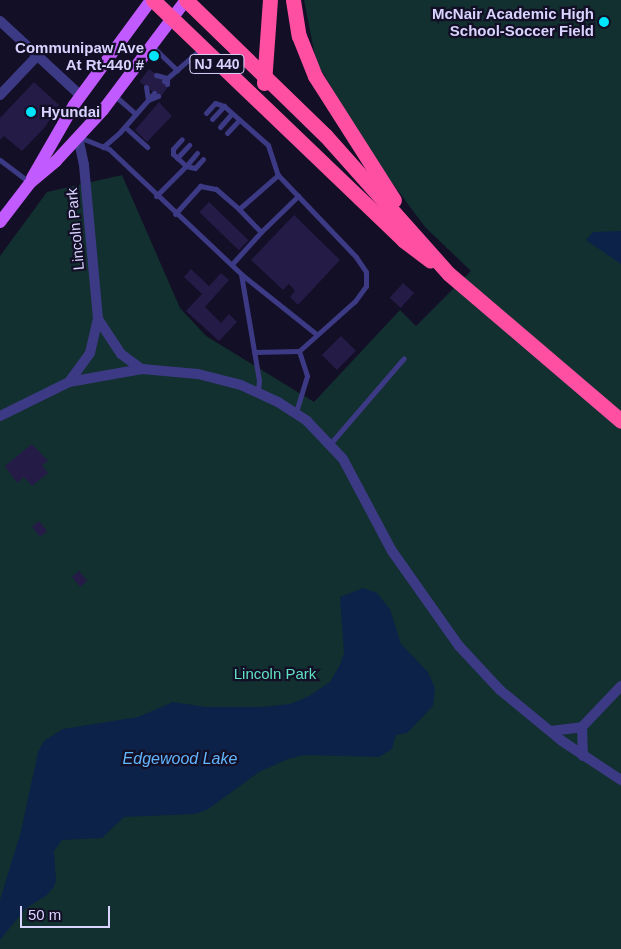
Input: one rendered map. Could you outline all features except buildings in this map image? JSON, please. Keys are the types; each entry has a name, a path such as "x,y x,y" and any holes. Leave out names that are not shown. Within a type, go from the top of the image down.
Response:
{"highway":[{"name":"NJ 440","path":"152,0 263,107"},
{"name":"NJ 440","path":"186,0 264,78 325,135 413,231"},
{"path":"270,0 263,107 403,240 449,274 621,421"},
{"path":"293,0 299,36 315,76 413,231 449,274"}],"main road":[{"path":"0,222 30,182 80,96 152,0"},
{"path":"30,182 78,137 114,95 186,0"}],"street":[{"path":"0,21 80,96"},
{"path":"0,95 37,56"},
{"name":"Lincoln Park","path":"69,382 90,352 98,318 84,165 78,137"},
{"name":"Lincoln Park","path":"98,318 121,354 142,369"},
{"name":"Lincoln Park","path":"0,416 69,382 142,369 198,374 258,393 296,413 330,444 343,459 392,551 459,646 500,690 583,756 621,780"},
{"path":"551,731 582,727 621,686"},
{"path":"582,727 583,756"}],"lane":[{"path":"151,45 177,70"},
{"path":"156,75 166,81 201,49"},
{"path":"146,86 148,100"},
{"path":"103,147 156,94"},
{"path":"114,95 136,114"},
{"path":"206,113 215,103 224,106 268,145 278,175 366,272 366,286 354,301 315,333 299,351 254,352"},
{"path":"212,119 224,106"},
{"path":"220,128 232,113"},
{"path":"227,133 239,120"},
{"path":"125,127 147,147"},
{"path":"78,137 103,147 241,274 315,333"},
{"path":"182,139 173,149 177,158 186,166 195,168 203,159"},
{"path":"177,158 189,145"},
{"path":"156,196 197,153"},
{"path":"0,160 30,182"},
{"path":"239,209 278,175"},
{"path":"175,214 200,186 216,189 261,232"},
{"path":"232,264 298,196"},
{"path":"241,274 259,380 258,393"},
{"path":"296,413 307,376 299,351"},
{"path":"330,444 404,358"}],"green space":[{"name":"Lincoln Park","path":"304,0 621,0 621,949 0,949 0,256 47,192 122,175 180,308 206,336 314,402 400,310 416,326 471,271 425,227 371,154 316,61"}],"water":[{"path":"621,231 621,264 586,240 593,232"},
{"name":"Edgewood Lake","path":"363,588 377,593 390,609 401,644 428,672 435,688 433,706 407,733 396,735 392,749 379,757 304,755 288,759 259,772 207,810 195,814 124,817 102,838 62,840 54,851 56,881 53,888 47,895 25,909 0,940 0,900 21,831 38,752 44,741 63,729 138,717 173,702 206,707 261,707 290,704 309,696 330,682 340,665 344,653 340,597"}],"place":[{"name":"McNair Academic High School-Soccer Field","path":"604,22"},
{"name":"Communipaw Ave At Rt-440 #","path":"154,56"},
{"name":"Hyundai","path":"31,112"}]}
